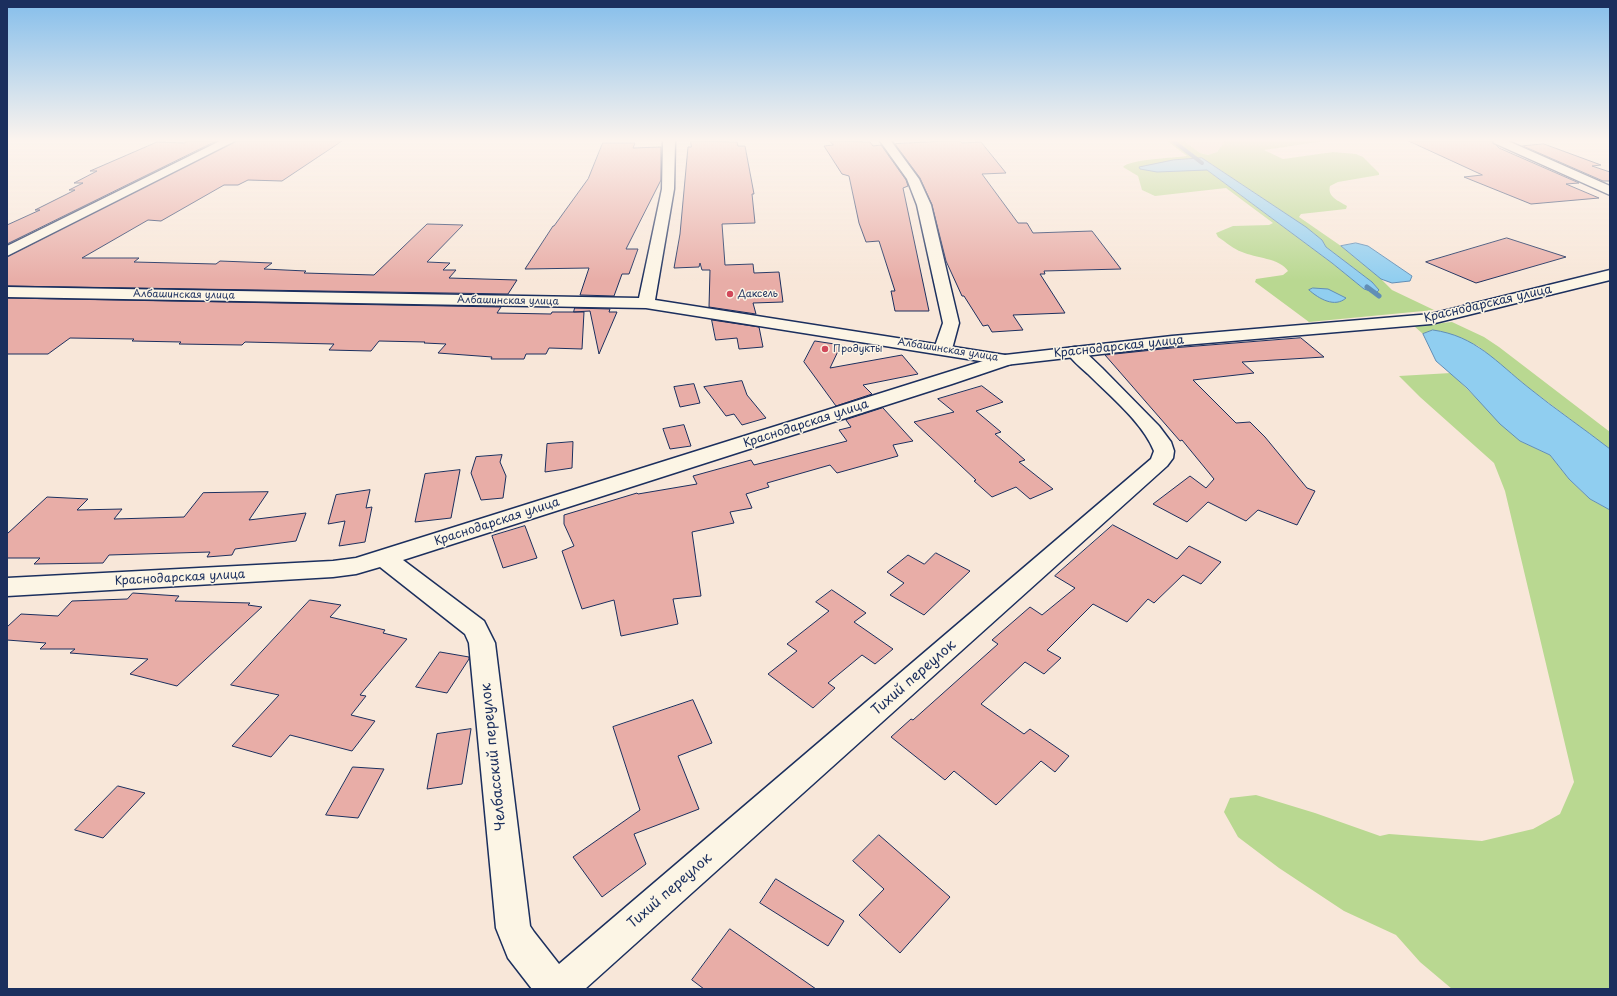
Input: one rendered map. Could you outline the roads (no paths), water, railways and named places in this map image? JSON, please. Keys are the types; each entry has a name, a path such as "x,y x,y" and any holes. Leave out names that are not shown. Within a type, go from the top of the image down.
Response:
{"street":[{"path":"7,252 137,187"},
{"path":"646,303 668,187"},
{"path":"917,187 924,205 950,323 943,349"},
{"name":"Краснодарская улица","path":"7,587 333,569 356,566 1005,360 1172,341 1431,319 1610,275"},
{"name":"Албашинская улица","path":"7,292 646,303 1005,360"},
{"name":"Тихий переулок","path":"558,989 1155,467 1164,452 1161,440 1075,352"},
{"name":"Челбасский переулок","path":"384,558 475,628 482,644 513,928 521,945 555,989"}],"water":[{"path":"1230,187 1246,187 1306,227 1322,240 1326,247 1372,282 1379,290 1376,293 1364,289 1332,263"},
{"path":"1356,243 1368,246 1412,276 1410,281 1392,283 1381,279 1341,246"},
{"path":"1313,288 1328,289 1346,298 1337,302 1327,301 1309,290"},
{"path":"1433,330 1448,333 1474,344 1539,396 1610,449 1610,510 1590,499 1569,479 1550,455 1520,441 1500,424 1467,388 1436,361 1423,334"}],"waterway":[{"path":"1367,287 1379,296"}],"place":[{"name":"Даксель","path":"730,294"},
{"name":"Продукты","path":"825,349"}]}
